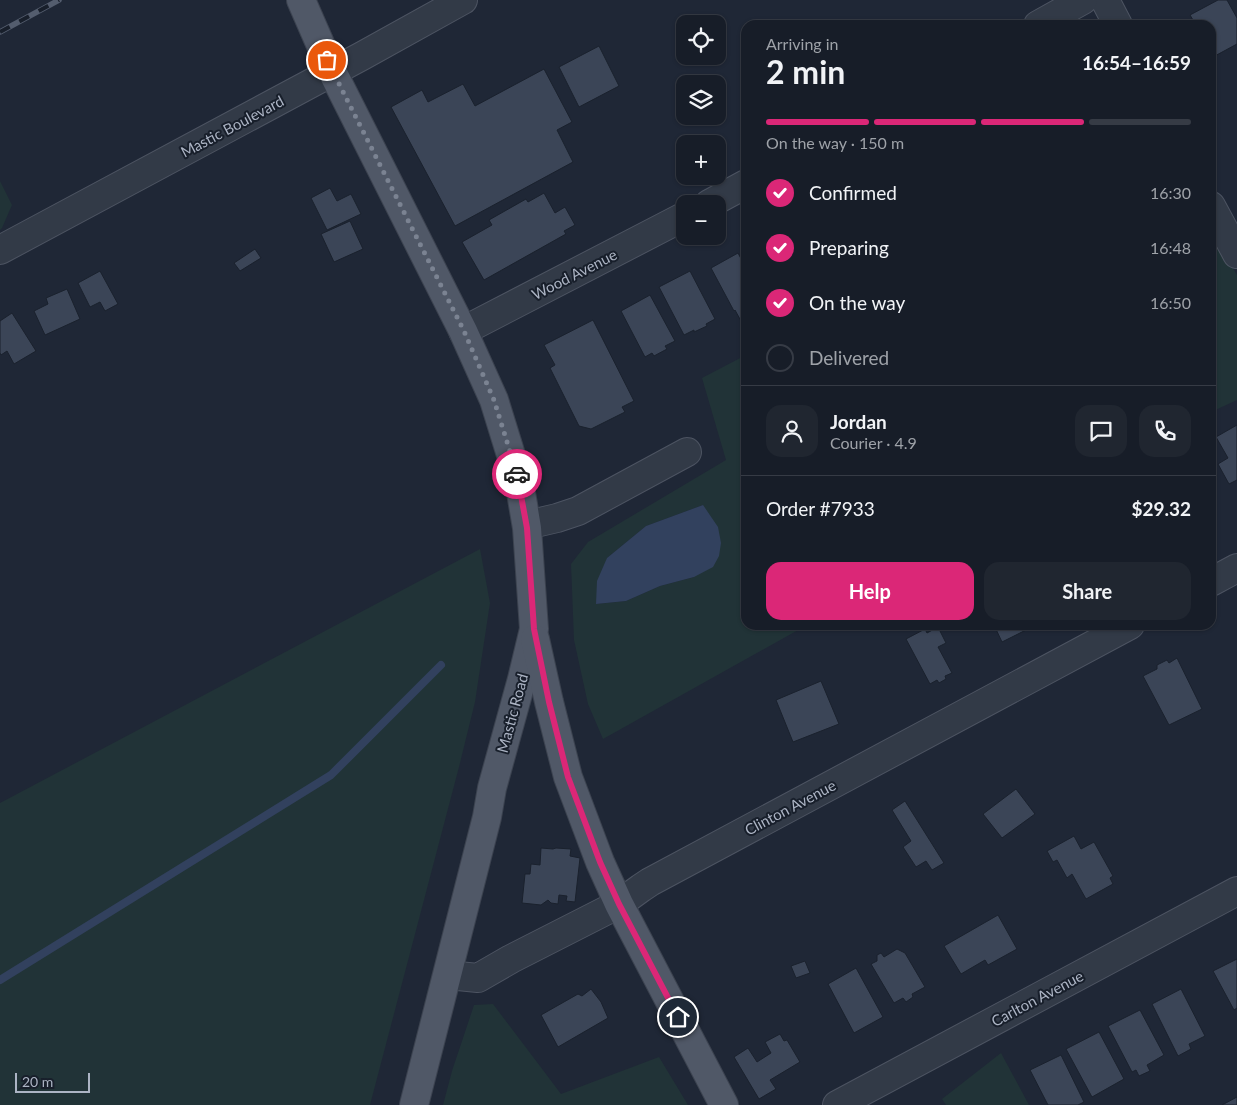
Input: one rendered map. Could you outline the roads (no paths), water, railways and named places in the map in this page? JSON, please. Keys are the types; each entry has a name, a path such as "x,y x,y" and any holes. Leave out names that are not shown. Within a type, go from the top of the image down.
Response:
{"main road":[{"name":"Mastic Road","path":"301,0 332,71 464,331 494,400 519,481 527,524 534,629 492,788 487,817 448,976 414,1105"},
{"path":"534,629 549,702 568,777 600,862 619,904 724,1105"}],"street":[{"name":"Mastic Boulevard","path":"0,250 463,0"},
{"path":"1047,20 1083,0"},
{"path":"1105,0 1115,20"},
{"path":"726,195 741,187"},
{"path":"1216,215 1237,254"},
{"name":"Wood Avenue","path":"464,331 676,221"},
{"path":"527,524 557,518 578,511 687,452"},
{"path":"1216,579 1237,568"},
{"name":"Clinton Avenue","path":"448,976 478,978 619,904 650,882 1121,630"},
{"name":"Carlton Avenue","path":"837,1105 1237,891"}],"water":[{"path":"703,505 718,527 721,543 719,556 713,567 694,577 660,586 626,601 596,604 597,581 607,558 646,526"}],"waterway":[{"path":"0,980 331,775 441,665"}],"railway":[{"path":"0,32 59,0"}]}
